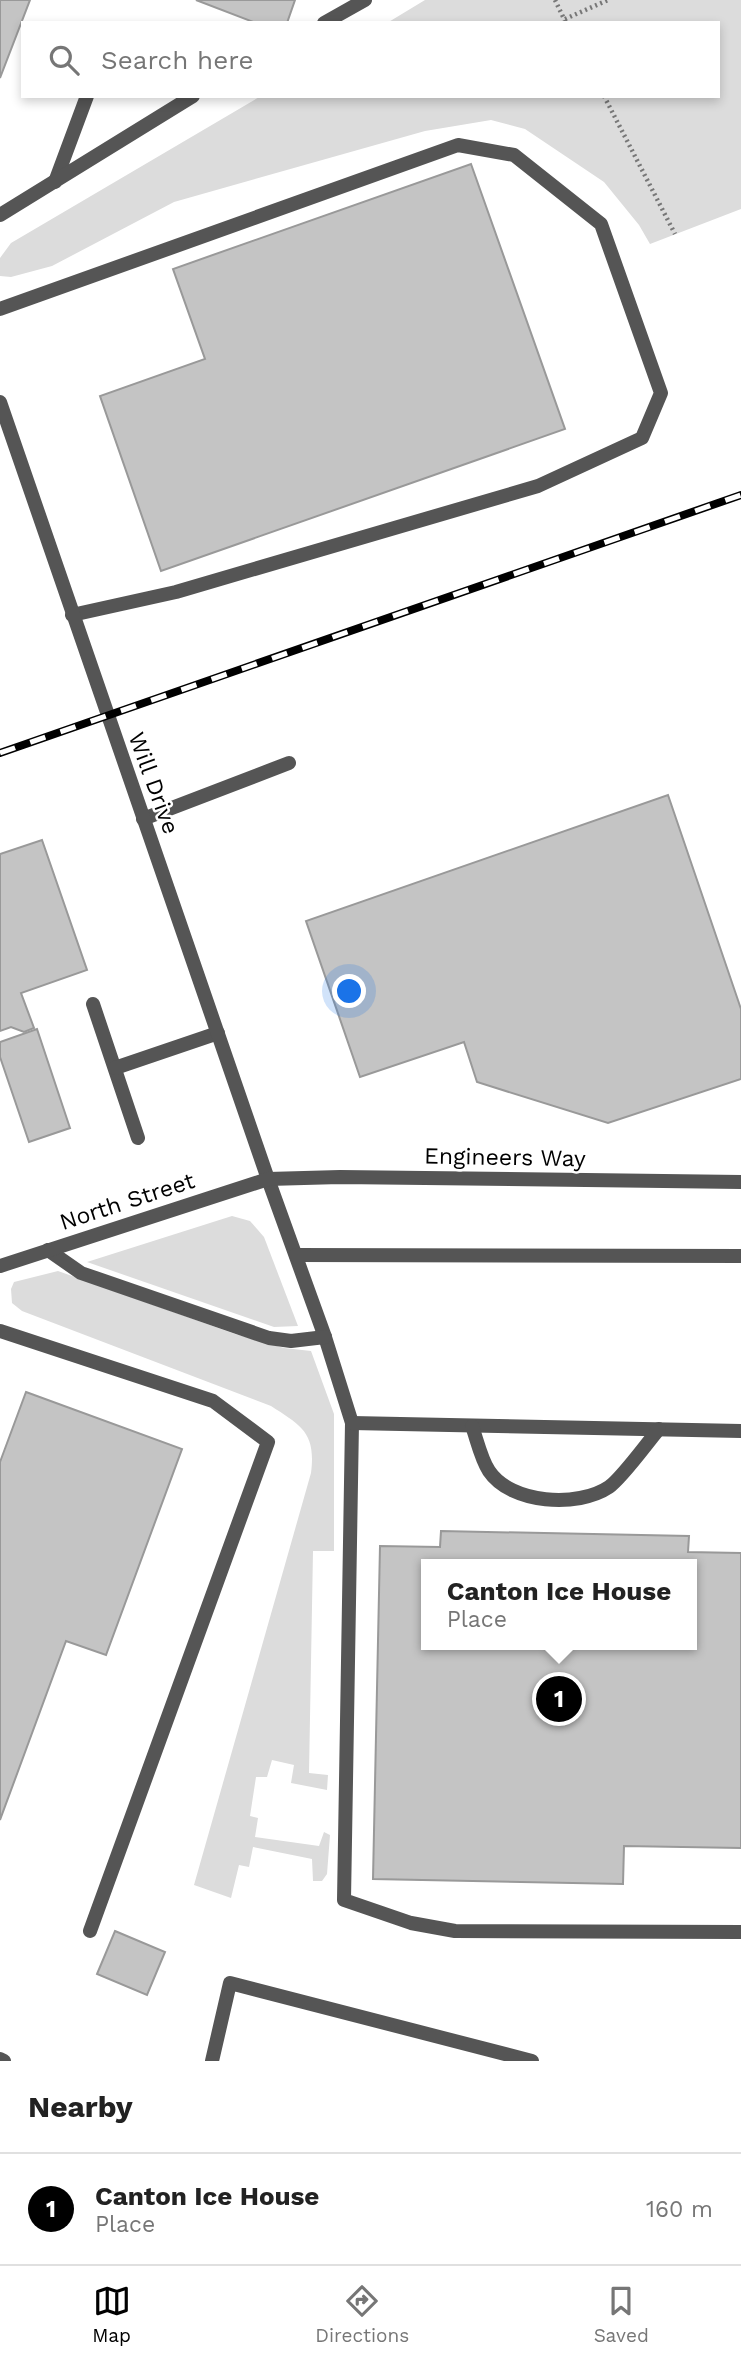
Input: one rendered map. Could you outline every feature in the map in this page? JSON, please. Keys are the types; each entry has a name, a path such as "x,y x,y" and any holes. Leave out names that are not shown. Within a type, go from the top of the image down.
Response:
{"street":[{"path":"328,21 365,0"},
{"path":"55,182 87,98"},
{"path":"0,215 190,98"},
{"path":"0,309 458,145 514,155 601,224 661,393 642,438 538,486 176,592 72,615"},
{"name":"Will Drive","path":"0,402 268,1180 325,1337 352,1423 344,1900 411,1923 455,1931 741,1932"},
{"path":"143,818 289,763"},
{"path":"93,1004 138,1138"},
{"path":"115,1068 218,1033"},
{"name":"Engineers Way","path":"268,1180 340,1177 741,1182"},
{"name":"North Street","path":"0,1266 268,1180"},
{"path":"48,1250 81,1272 269,1338 291,1341 325,1337"},
{"path":"296,1255 741,1256"},
{"path":"0,1331 213,1401 268,1442 90,1931"},
{"path":"352,1423 741,1431"},
{"path":"472,1426 489,1471 497,1480 506,1489 544,1501 580,1497 609,1487 659,1429"},
{"path":"212,2061 230,1983 532,2061"}],"path":[{"path":"555,0 566,21 608,0"},
{"path":"605,98 675,234"}],"shaded area":[{"path":"425,0 741,0 741,209 650,244 639,225 604,182 525,129 491,120 425,131 174,202 52,266 11,277 0,276 0,258 11,243 258,98 720,98 720,21 390,21"},
{"path":"232,1216 250,1221 264,1237 298,1326 274,1327 87,1262"},
{"path":"58,1271 235,1334 284,1348 311,1351 334,1414 334,1551 313,1551 309,1773 328,1775 327,1790 291,1783 294,1765 272,1760 267,1777 256,1777 250,1816 258,1818 255,1837 319,1846 324,1832 330,1835 327,1874 322,1881 313,1881 312,1859 253,1847 249,1867 239,1865 231,1898 194,1885 311,1473 309,1439 299,1425 271,1406 22,1311 12,1303 11,1289 14,1282"}],"building":[{"path":"0,0 30,0 21,21 0,78"},
{"path":"196,0 295,0 288,21 251,21"},
{"path":"471,164 565,429 161,571 100,396 205,359 173,269"},
{"path":"668,795 741,1009 741,1079 608,1123 477,1082 464,1042 360,1077 306,921"},
{"path":"42,840 87,970 21,993 34,1028 24,1032 11,1027 0,1031 0,854"},
{"path":"37,1029 70,1128 29,1142 0,1057 0,1042"},
{"path":"26,1392 182,1449 106,1655 66,1641 0,1820 0,1462"},
{"path":"441,1531 689,1536 688,1552 741,1553 741,1848 624,1846 623,1884 373,1879 380,1546 440,1547"},
{"path":"115,1931 165,1952 147,1995 97,1974"}],"railway":[{"path":"0,753 741,495"}],"place":[{"name":"Canton Ice House","path":"559,1699"}]}
